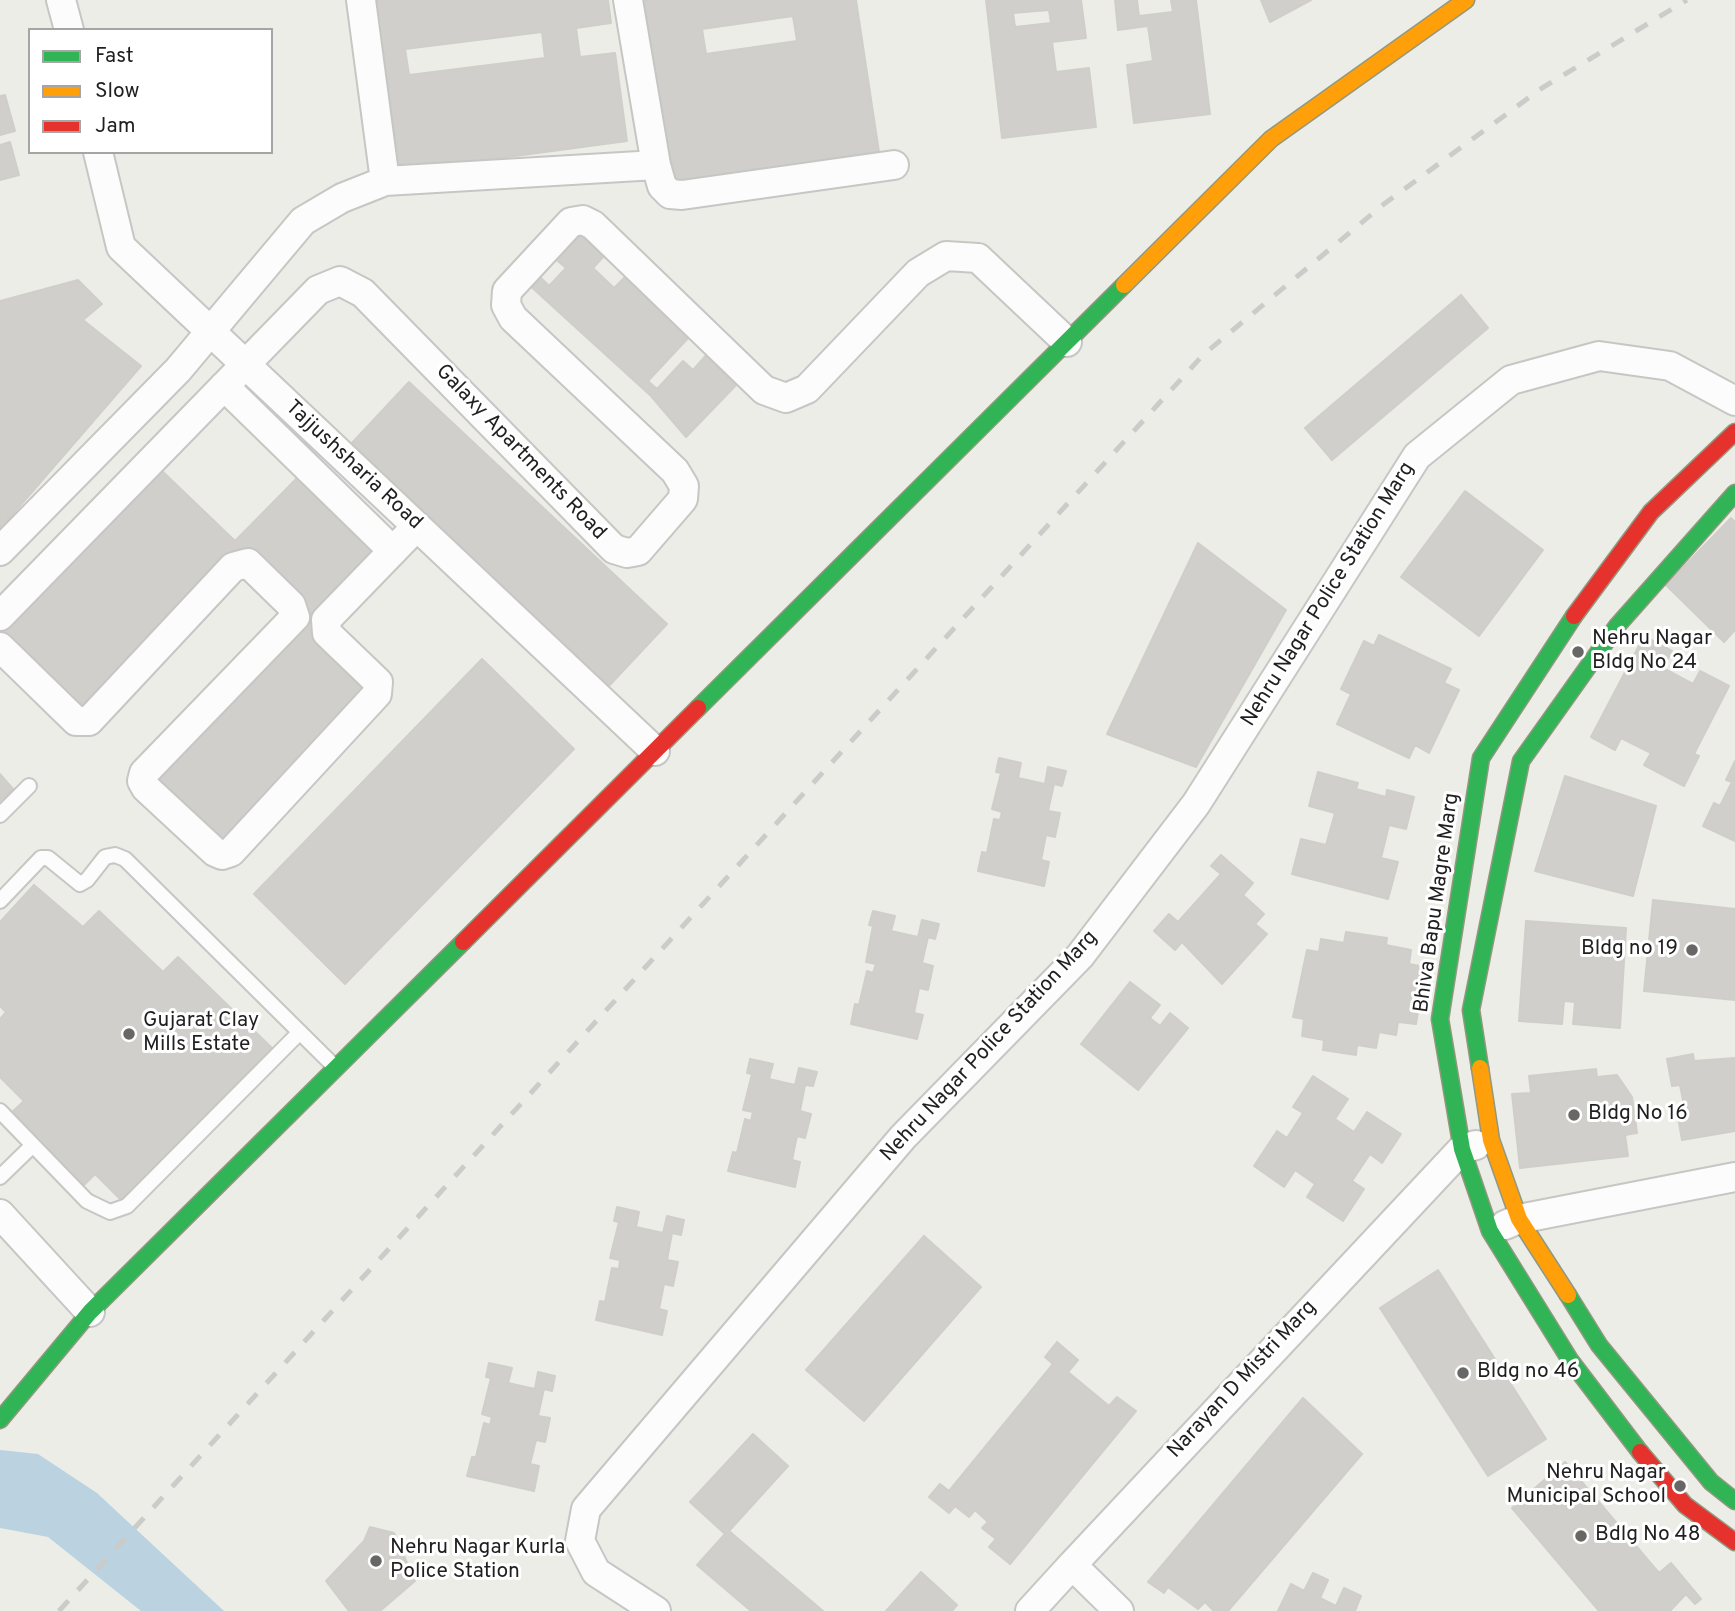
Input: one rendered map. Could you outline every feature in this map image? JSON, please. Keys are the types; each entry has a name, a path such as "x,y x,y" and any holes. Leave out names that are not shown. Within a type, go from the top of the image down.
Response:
{"street":[{"path":"61,0 68,28"},
{"path":"361,0 386,181"},
{"path":"628,0 656,165 662,186 670,194 682,195 894,165"},
{"path":"0,1420 90,1312 1271,139 1465,0"},
{"name":"Tajjushsharia Road","path":"98,154 121,247 655,751"},
{"path":"0,551 178,370 303,221 342,198 386,181 656,165"},
{"name":"Galaxy Apartments Road","path":"245,364 318,290 340,281 363,293 614,549 627,553 638,551 683,499 684,486 675,471 513,318 506,305 507,291 571,222 583,220 593,225 764,390 786,398 807,389 918,273 946,256 978,258 1067,342"},
{"name":"Nehru Nagar Police Station Marg","path":"656,1611 596,1572 580,1541 586,1509 903,1137 1080,956 1196,804 1417,456 1511,380 1599,356 1670,366 1735,401"},
{"path":"0,616 245,364"},
{"path":"224,386 393,551"},
{"name":"Bhiva Bapu Magre Marg","path":"1730,445 1651,512 1589,593 1481,758 1440,1019 1461,1149 1490,1231 1570,1360 1636,1448 1685,1505 1735,1542"},
{"path":"1735,493 1617,626 1521,761 1471,1010 1491,1140 1519,1219 1599,1345 1711,1482 1735,1501"},
{"path":"0,647 76,721 89,720 233,567 248,563 291,605 295,617 144,773 142,781 146,788 205,843 222,855 231,852 377,694 378,682 327,633 326,620 417,526"},
{"path":"1461,1149 1491,1140"},
{"name":"Narayan D Mistri Marg","path":"1030,1611 1461,1149"},
{"path":"1490,1231 1519,1219 1735,1177"},
{"path":"0,1214 90,1312"},
{"path":"1636,1448 1663,1426"},
{"path":"1072,1565 1119,1611"}],"lane":[{"path":"0,815 29,786"},
{"path":"0,901 41,858 48,858 80,884 87,880 106,857 115,855 125,859 336,1068"},
{"path":"0,1111 96,1208 110,1212 127,1206 300,1032"},
{"path":"0,1177 33,1145"}],"water":[{"path":"0,1450 38,1454 97,1493 224,1611 141,1611 48,1537 0,1528"}],"building":[{"path":"372,0 608,0 611,23 576,28 580,57 615,53 627,141 396,172","holes":["542,32 545,58 409,75 405,49"]},
{"path":"644,0 856,0 879,152 672,183","holes":["793,16 797,41 706,54 702,29"]},
{"path":"986,0 1081,0 1086,38 1052,42 1056,72 1089,68 1096,127 1002,138","holes":["1049,10 1051,23 1015,27 1013,13"]},
{"path":"1115,0 1137,0 1139,16 1173,12 1171,0 1196,0 1210,114 1134,123 1127,65 1153,61 1148,26 1118,30"},
{"path":"1261,0 1311,0 1270,22"},
{"path":"5,95 15,131 0,135 0,96"},
{"path":"10,142 19,175 0,180 0,145"},
{"path":"578,229 605,255 593,268 614,288 627,275 691,335 648,381 657,389 683,361 693,370 709,352 740,381 686,437 651,396 527,283 536,273 549,286 566,268 552,256"},
{"path":"78,280 102,304 83,320 141,366 0,529 0,301"},
{"path":"1461,295 1488,328 1332,460 1305,428"},
{"path":"409,382 667,624 608,687 350,445"},
{"path":"161,470 235,541 303,472 384,551 309,628 372,690 223,844 154,777 310,617 241,550 86,711 4,631"},
{"path":"1465,491 1543,550 1479,636 1401,577"},
{"path":"1731,518 1735,522 1735,630 1724,642 1666,585"},
{"path":"1198,543 1286,610 1196,767 1107,734"},
{"path":"1379,635 1451,669 1444,683 1459,690 1429,753 1415,745 1409,758 1337,724 1351,694 1341,689 1364,641 1374,646"},
{"path":"1644,636 1672,651 1663,668 1693,684 1700,671 1729,686 1694,754 1699,756 1684,786 1644,765 1651,753 1621,738 1615,750 1591,737"},
{"path":"482,659 574,749 345,984 254,894"},
{"path":"999,758 1021,763 1018,778 1045,784 1048,767 1066,771 1062,786 1054,784 1048,811 1060,813 1055,837 1046,835 1041,860 1049,862 1044,886 978,871 982,852 987,853 994,819 1000,820 1002,812 992,809 1001,773 996,772"},
{"path":"1735,761 1735,841 1703,826 1714,803 1720,806 1732,782 1726,780"},
{"path":"1318,772 1358,783 1356,789 1386,797 1387,790 1414,797 1406,829 1389,825 1381,858 1398,862 1388,899 1292,874 1301,839 1326,845 1335,813 1309,806"},
{"path":"0,774 13,789 0,801"},
{"path":"1565,776 1656,806 1633,896 1535,871"},
{"path":"1221,855 1253,883 1243,895 1264,914 1255,924 1267,934 1222,984 1182,942 1175,950 1154,931 1169,914 1178,922 1221,874 1211,866"},
{"name":"Gujarat Clay Mills Estate","path":"34,885 83,927 99,911 163,972 178,957 274,1050 122,1201 95,1174 82,1187 11,1113 24,1101 0,1077 0,1019 6,1012 0,1006 0,922"},
{"name":"Bldg no 19","path":"1653,900 1735,909 1735,1000 1644,991"},
{"path":"873,911 895,916 891,931 918,937 922,920 939,924 935,939 928,937 922,963 933,966 928,990 919,988 914,1013 923,1015 917,1039 851,1024 855,1004 859,1005 867,971 873,973 876,964 866,962"},
{"path":"1526,921 1626,928 1620,1028 1573,1024 1575,1002 1564,1001 1562,1024 1519,1021"},
{"path":"1346,932 1387,938 1386,945 1411,950 1409,964 1425,967 1416,1024 1398,1022 1396,1035 1379,1032 1376,1048 1357,1045 1356,1055 1323,1050 1324,1040 1302,1036 1304,1019 1293,1017 1307,950 1319,952 1321,939 1344,943"},
{"path":"1130,982 1160,1005 1150,1018 1160,1026 1170,1013 1188,1028 1138,1090 1081,1044"},
{"path":"1693,1054 1694,1061 1735,1058 1735,1131 1682,1140 1678,1117 1686,1115 1680,1085 1672,1086 1667,1059"},
{"path":"750,1059 773,1064 769,1079 795,1085 799,1068 817,1072 813,1086 805,1085 800,1111 811,1114 805,1138 797,1136 792,1160 800,1162 795,1187 728,1171 733,1152 737,1153 745,1119 751,1121 753,1112 743,1110 752,1074 747,1073"},
{"name":"Bldg No 16","path":"1596,1069 1597,1077 1617,1075 1632,1097 1637,1133 1625,1135 1628,1156 1520,1168 1512,1094 1531,1093 1529,1076"},
{"path":"1313,1076 1348,1099 1335,1119 1354,1132 1367,1112 1401,1134 1382,1163 1370,1154 1352,1181 1364,1189 1343,1221 1307,1197 1315,1184 1295,1170 1284,1187 1254,1166 1277,1131 1287,1138 1303,1113 1293,1107"},
{"path":"617,1207 639,1212 636,1227 663,1233 667,1216 684,1220 681,1235 672,1233 667,1260 678,1262 673,1286 664,1284 659,1309 667,1311 662,1335 596,1320 600,1301 605,1302 612,1268 619,1269 620,1260 610,1258 619,1222 614,1221"},
{"path":"924,1236 981,1287 864,1421 806,1370"},
{"name":"Bldg no 46","path":"1438,1270 1546,1439 1488,1476 1380,1308"},
{"path":"1057,1342 1078,1360 1068,1372 1109,1406 1117,1397 1136,1411 1010,1564 989,1547 996,1539 982,1528 988,1522 975,1510 969,1517 955,1506 949,1513 929,1497 940,1484 949,1491 1053,1364 1045,1357"},
{"path":"489,1363 512,1368 508,1383 535,1389 538,1372 555,1376 552,1391 544,1389 538,1416 550,1418 545,1442 536,1440 530,1464 539,1466 534,1491 467,1476 472,1457 476,1457 484,1423 490,1425 492,1417 482,1414 491,1378 486,1377"},
{"path":"1303,1398 1362,1454 1228,1611 1214,1611 1205,1602 1198,1609 1168,1587 1164,1593 1148,1582"},
{"path":"753,1434 788,1466 729,1531 823,1611 751,1611 697,1565 725,1534 690,1502"},
{"name":"Bdlg No 48","path":"1565,1462 1659,1573 1671,1563 1701,1599 1695,1604 1686,1594 1670,1611 1599,1611 1512,1508"},
{"name":"Nehru Nagar Kurla Police Station","path":"370,1527 394,1533 415,1581 380,1611 349,1611 326,1581 364,1541"},
{"path":"921,1572 957,1605 952,1611 886,1611"},
{"path":"1313,1573 1328,1580 1320,1598 1336,1606 1344,1588 1361,1596 1355,1611 1278,1611 1291,1584 1304,1591"}],"railway":[{"path":"59,1611 1203,355 1384,204 1542,88 1687,0"}],"traffic: fast":[{"path":"698,708 1124,285"},
{"path":"1480,1068 1471,1010 1521,761 1617,626 1735,493"},
{"path":"1574,616 1481,758 1440,1019 1462,1149 1490,1231 1570,1360 1640,1452"},
{"path":"0,1420 90,1312 463,942"},
{"path":"1568,1295 1599,1345 1711,1482 1735,1501"}],"traffic: slow":[{"path":"1124,285 1271,139 1466,0"},
{"path":"1480,1068 1491,1140 1519,1219 1568,1295"}],"traffic: jam":[{"path":"1574,616 1651,512 1735,432"},
{"path":"463,942 698,708"},
{"path":"1640,1452 1685,1505 1735,1542"}],"place":[{"name":"Nehru Nagar Bldg No 24","path":"1578,652"},
{"name":"Bldg no 19","path":"1692,950"},
{"name":"Gujarat Clay Mills Estate","path":"129,1034"},
{"name":"Bldg No 16","path":"1574,1115"},
{"name":"Bldg no 46","path":"1463,1373"},
{"name":"Nehru Nagar Municipal School","path":"1680,1486"},
{"name":"Bdlg No 48","path":"1581,1536"},
{"name":"Nehru Nagar Kurla Police Station","path":"376,1561"}]}
